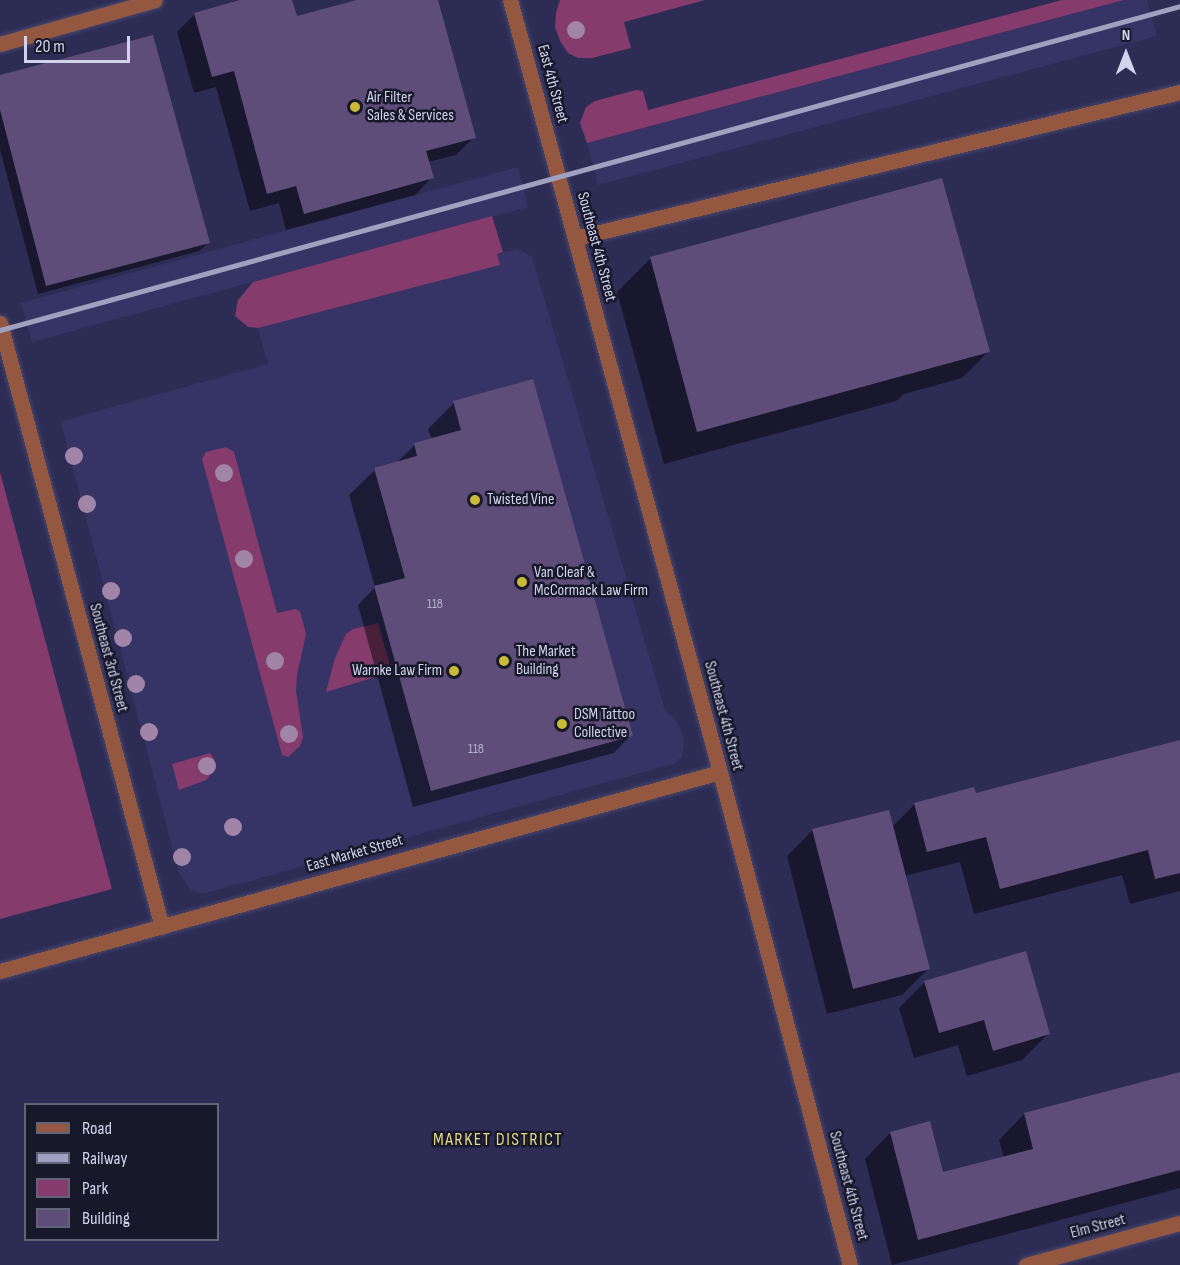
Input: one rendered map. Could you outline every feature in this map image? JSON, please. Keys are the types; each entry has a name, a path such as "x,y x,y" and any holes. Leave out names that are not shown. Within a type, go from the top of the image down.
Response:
{"street":[{"path":"0,44 155,0"},
{"name":"East 4th Street","path":"510,0 559,177"},
{"path":"575,238 1180,92"},
{"name":"Southeast 4th Street","path":"559,177 850,1265"},
{"name":"Southeast 3rd Street","path":"0,323 162,927"},
{"name":"East Market Street","path":"0,971 720,772"},
{"name":"Elm Street","path":"1026,1265 1180,1223"}],"shaded area":[{"path":"1124,0 1147,0 1157,36 598,185 587,143"},
{"path":"518,167 528,207 32,342 21,303"},
{"path":"518,249 532,257 665,710 675,719 681,730 684,742 682,757 673,764 210,892 200,893 190,889 179,873 61,423 268,364 258,328 499,265 496,254"}],"green space":[{"path":"560,0 705,0 624,22 631,48 592,58 578,58 568,53 555,27"},
{"path":"1062,0 1124,0 587,143 580,123 586,107 595,101 636,90 643,91 648,110"},
{"path":"492,216 503,252 497,254 500,265 258,328 248,327 235,316 238,300 253,282"},
{"path":"226,447 234,452 277,613 295,609 300,611 306,634 296,691 303,737 300,746 288,757 282,755 202,459 206,452"},
{"path":"0,472 112,889 0,919"},
{"path":"378,623 392,672 326,692 335,658 346,634 353,629"},
{"path":"210,753 215,760 212,773 206,780 179,790 172,764"}],"building":[{"name":"Air Filter Sales & Services","path":"240,0 292,0 297,16 357,0 438,0 476,138 426,151 434,178 304,214 296,186 267,194 234,71 212,77 194,13"},
{"path":"153,35 210,243 46,286 0,110 0,75"},
{"path":"942,178 990,352 697,432 650,257"},
{"name":"The Market Building","path":"533,379 633,736 431,791 374,586 405,578 374,468 417,456 414,443 461,430 453,401"},
{"path":"1180,740 1180,873 1155,879 1148,850 1000,889 986,837 927,852 914,803 974,787 976,793"},
{"path":"889,810 930,969 853,989 812,829"},
{"path":"1026,951 1050,1034 993,1051 984,1020 939,1033 924,981"},
{"path":"1180,1072 1180,1170 918,1240 890,1132 930,1121 943,1172 1033,1149 1024,1113"}],"railway":[{"path":"0,330 1180,6"}],"place":[{"name":"Air Filter Sales & Services","path":"355,107"},
{"name":"Twisted Vine","path":"475,500"},
{"name":"Van Cleaf & McCormack Law Firm","path":"522,582"},
{"name":"The Market Building","path":"504,661"},
{"name":"Warnke Law Firm","path":"454,671"},
{"name":"DSM Tattoo Collective","path":"562,724"}],"district":[{"name":"MARKET DISTRICT","path":"498,1140"}]}
